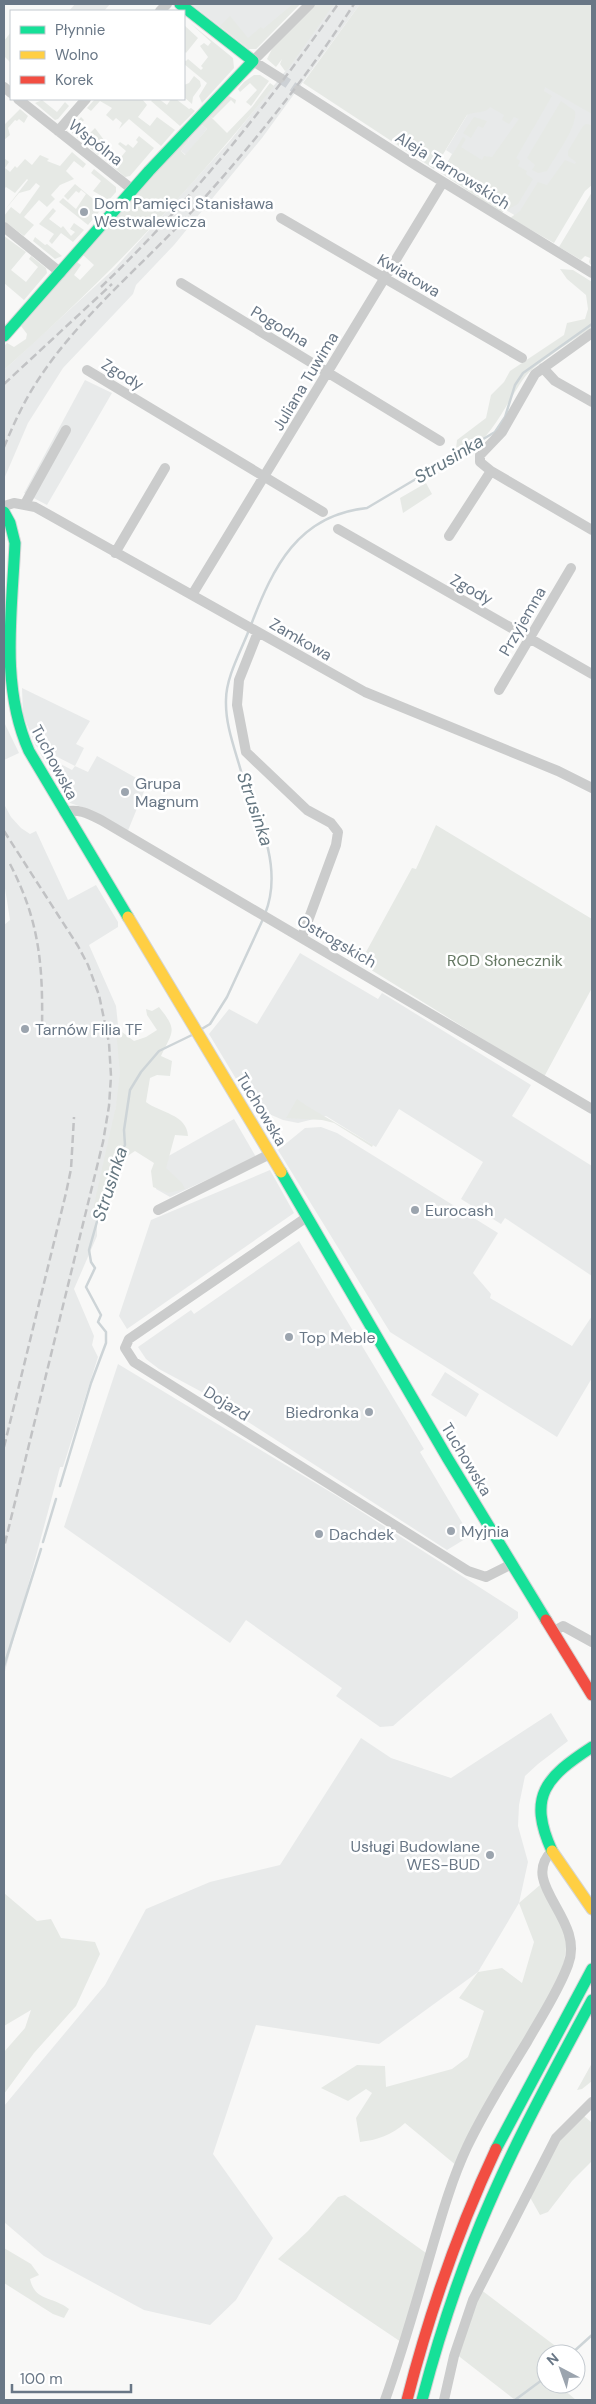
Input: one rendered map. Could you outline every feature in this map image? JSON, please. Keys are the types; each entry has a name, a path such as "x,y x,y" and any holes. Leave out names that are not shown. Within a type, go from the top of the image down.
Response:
{"street":[{"path":"180,4 253,61 280,78"},
{"path":"6,330 61,273 133,190 253,61 310,4"},
{"name":"Aleja Tarnowskich","path":"298,90 592,273"},
{"name":"Wspólna","path":"19,100 133,190"},
{"path":"58,131 85,100"},
{"name":"Juliana Tuwima","path":"192,595 443,182"},
{"name":"Kwiatowa","path":"282,218 522,358"},
{"path":"4,227 61,273"},
{"name":"Pogodna","path":"181,284 440,441"},
{"path":"592,333 532,378 502,432 480,455 482,465 592,530"},
{"path":"543,368 555,381 592,402"},
{"name":"Zgody","path":"87,370 323,512"},
{"path":"4,506 14,503 25,504 66,430"},
{"path":"115,553 165,468"},
{"path":"449,536 491,471"},
{"name":"Zamkowa","path":"25,504 365,692 558,771 592,788"},
{"name":"Tuchowska","path":"4,512 10,524 15,543 8,616 10,676 14,717 29,752 194,1025 415,1404 592,1695"},
{"name":"Zgody","path":"338,529 412,573 592,674"},
{"name":"Przyjemna","path":"499,690 570,568"},
{"path":"253,629 239,680 237,705 241,734 246,752 307,810 331,824 338,832 336,845 302,937"},
{"name":"Ostrogskich","path":"64,812 73,810 84,812 101,820 592,1108"},
{"path":"158,1210 270,1154"},
{"name":"Dojazd","path":"307,1217 129,1340 125,1348 134,1362 468,1571 486,1577 512,1564"},
{"path":"554,1631 564,1626 592,1642"},
{"path":"592,1746 562,1766 547,1784 542,1797 540,1813 542,1827 552,1851 592,1909"},
{"path":"386,2400 401,2355 439,2222 466,2148 552,1999 568,1964 572,1944 568,1927 544,1885 542,1877 541,1869 545,1858 552,1851"},
{"path":"579,1889 592,1895"},
{"path":"585,1983 592,1961"},
{"path":"407,2400 442,2280 480,2186 500,2141 592,1969"},
{"path":"422,2400 444,2321 474,2236 506,2163 592,2000"},
{"path":"563,2053 592,2019"},
{"path":"444,2400 454,2356 473,2300 556,2138 592,2102"}],"shaded area":[{"path":"75,4 110,4 105,10 70,10"},
{"path":"191,4 300,4 256,49 249,49"},
{"path":"328,4 360,4 262,138 174,245 136,285 133,294 63,368 28,423 4,479 4,370 115,268 229,142 287,69"},
{"path":"543,84 592,113 592,171 553,238 442,172 452,154 446,150 480,94"},
{"path":"202,125 207,129 186,155 181,151 189,141 186,138"},
{"path":"85,380 112,393 47,505 24,493"},
{"path":"22,688 90,721 76,744 84,748 75,766 36,746 23,715"},
{"path":"4,722 19,753 4,760"},
{"path":"40,753 72,770 75,766 88,772 97,756 147,784 127,833 88,809 70,803"},
{"path":"4,804 11,817 21,828 30,834 36,831 68,900 96,885 118,922 118,927 89,945 116,1006 123,1072 97,1205 97,1236 74,1289 94,1336 92,1345 98,1357 63,1467 60,1467 4,1675 4,925 10,920 4,882"},
{"path":"300,953 378,999 382,993 531,1085 512,1116 592,1166 592,1276 505,1218 501,1224 461,1199 483,1162 399,1109 376,1147 326,1116 298,1123 283,1120 253,1107 209,1034 229,1009 257,1024"},
{"path":"234,1119 256,1157 170,1197 156,1189 165,1158"},
{"path":"321,1127 337,1133 498,1233 473,1273 491,1294 490,1298 572,1346 592,1316 592,1378 557,1437 390,1332 278,1150 305,1128"},
{"path":"270,1170 294,1213 127,1329 119,1316 151,1220"},
{"path":"299,1241 424,1449 420,1452 470,1536 447,1550 200,1391 159,1369 146,1359 138,1347 191,1310 194,1314"},
{"path":"118,1364 337,1496 518,1612 518,1618 393,1726 380,1727 336,1696 342,1688 246,1620 230,1643 64,1527"},
{"path":"445,1372 479,1394 466,1417 431,1395"},
{"path":"551,1713 568,1741 525,1776 519,1805 518,1826 528,1862 519,1903 478,1972 379,2044 256,2025 213,2154 273,2238 236,2300 210,2325 144,2310 44,2256 4,2222 4,2106 105,1985 146,1909 210,1882 280,1865 361,1738 391,1758 451,1778"}],"green space":[{"path":"293,4 300,4 256,49 249,49 220,26 230,16 248,38 261,27 263,29"},
{"path":"315,4 334,4 288,69 285,71 280,64 282,59 276,67 267,59 272,49"},
{"path":"360,4 592,4 592,114 545,87 544,91 552,96 516,158 520,161 518,166 527,171 526,174 533,179 518,204 501,213 441,173 463,137 466,139 461,147 482,160 484,156 492,157 519,119 514,117 509,124 502,120 504,115 490,107 485,111 467,115 434,169 303,83"},
{"path":"190,23 233,58 234,68 202,103 199,96 207,83 185,65 185,60 188,59 201,70 203,68 201,66 208,57 200,46 204,43 208,46 211,42"},
{"path":"185,26 198,38 185,52"},
{"path":"10,33 10,62 4,56 4,41"},
{"path":"254,75 260,75 269,81 251,106 246,102 257,90 250,83 240,92 238,89"},
{"path":"194,76 200,81 201,86 193,97 192,104 185,98 185,85 189,83"},
{"path":"270,83 274,86 242,125 145,234 77,302 4,370 5,345 7,343 14,347 26,339 27,334 21,326 77,262 81,265 74,275 80,280 94,265 83,255 186,138 189,141 181,151 185,155 207,129 202,125 196,132 194,130 229,96 236,100 235,104 231,100 213,118 211,117 227,133 252,107"},
{"path":"42,100 57,112 65,102 69,106 55,120 35,103"},
{"path":"94,100 143,100 147,105 138,117 150,126 157,117 175,130 161,146 129,119 119,129 122,123 116,118 113,121 106,115 112,108 100,101 91,111 87,108"},
{"path":"160,100 167,105 170,100 177,100 195,111 180,126 151,101"},
{"path":"561,101 575,111 573,125 547,171 538,173 532,170 535,165 527,158"},
{"path":"20,109 28,116 24,123 19,119 15,120 8,128 10,135 4,140 5,124"},
{"path":"81,117 84,120 77,129 86,137 95,128 107,144 98,155 70,131"},
{"path":"474,117 487,121 483,128 478,126 471,138 463,133"},
{"path":"586,124 592,125 592,185 585,191 554,243 510,218 520,211 538,182 547,185 565,160 575,164 576,162 568,156 568,151"},
{"path":"139,136 154,148 130,176 125,177 104,159 109,153 118,161 126,151 118,144 120,142 126,146 128,144 133,148 138,142 136,140"},
{"path":"72,152 86,164 83,168 74,161 66,171 74,179 60,185 51,195 55,199 47,207 39,200 24,217 34,225 24,236 4,221 4,216 11,207 20,214 40,186 36,183 30,190 19,193 4,211 28,180 15,193 6,187 4,189 4,158 9,162 5,168 10,172 15,166 17,168 25,159 32,165 40,155 49,159 47,161 60,166"},
{"path":"94,169 116,187 116,192 109,200 93,191 101,181 91,173"},
{"path":"75,184 103,207 88,225 59,202 63,198 76,209 86,194 81,190 79,193 76,191 68,200 64,196"},
{"path":"592,192 592,267 589,262 590,258 585,256 581,260 559,247"},
{"path":"53,208 56,211 49,219 61,228 63,226 71,236 75,232 70,229 74,223 84,230 73,242 61,233 52,244 49,241 54,234 39,224"},
{"path":"4,236 26,252 11,270 26,282 38,267 29,259 31,256 46,268 47,273 24,300 4,283"},
{"path":"35,237 62,256 55,259 33,241"},
{"path":"560,269 573,270 592,282 592,327 546,359 524,378 492,429 476,446 466,454 456,449 457,440 486,418 491,395 504,382 510,371 564,335 567,323 585,319 588,309 586,295 567,279"},
{"path":"426,483 432,494 403,513 400,498"},
{"name":"ROD Słonecznik","path":"436,825 592,919 592,988 544,1077 360,963 412,868 416,869"},
{"path":"159,1007 169,1021 172,1031 161,1056 172,1061 170,1076 157,1075 150,1078 146,1102 178,1118 186,1129 188,1136 175,1135 166,1168 182,1183 185,1189 168,1193 153,1187 151,1171 154,1163 135,1151 129,1155 108,1191 101,1210 92,1214 116,1106 120,1073 116,1030 134,1041 146,1037 157,1030 147,1015 146,1009 152,1011"},
{"path":"297,1099 373,1145 372,1147 334,1123 322,1120 286,1118"},
{"path":"540,1885 566,1928 563,1969 457,2166 405,2123 395,2131 384,2136 360,2142 356,2118 372,2093 366,2089 348,2101 321,2088 357,2065 385,2066 386,2087 452,2069 468,2057 484,2011 459,1998 478,1972 502,1968 522,1983 534,1942 519,1903"},
{"path":"4,1893 37,1921 51,1919 61,1938 95,1942 100,1954 76,2006 34,2053 4,2094 4,2052 25,2028 31,2010 4,2026"},
{"path":"592,2063 592,2081 582,2089 577,2090"},
{"path":"583,2115 592,2123 592,2161 572,2181 548,2212 540,2215 527,2192 554,2141"},
{"path":"345,2195 426,2253 401,2342 278,2259 308,2231 338,2197"},
{"path":"4,2248 31,2264 39,2275 30,2279 32,2286 40,2295 69,2309 64,2318 53,2314 4,2283"},
{"path":"480,2289 553,2344 536,2344 536,2394 569,2394 576,2400 515,2400 456,2354"}],"waterway":[{"name":"Strusinka","path":"251,625 279,564 291,547 306,533 323,521 343,513 367,508 495,432 505,417 515,385 523,373 592,324"},
{"name":"Strusinka","path":"249,630 228,682 226,711 245,787 264,833 268,849 272,882 265,914"},
{"name":"Strusinka","path":"200,1030 210,1024 227,997 263,919"},
{"name":"Strusinka","path":"60,1486 91,1383 106,1343 106,1332 98,1322 101,1315 86,1287 95,1268 91,1262 89,1250 112,1168 125,1145 124,1130 130,1090 141,1072 159,1051 194,1034"},
{"name":"Strusinka","path":"43,1542 56,1499"},
{"name":"Strusinka","path":"4,1666 41,1549"},
{"path":"582,2344 592,2335"},
{"path":"515,2400 536,2384"}],"tunnel":[{"path":"280,78 298,90"}],"railway":[{"path":"101,287 166,221 227,151 284,79 338,4"},
{"path":"4,447 29,394 56,354 94,310 177,228 238,159 299,83 354,4"},
{"path":"4,384 112,284"},
{"path":"4,831 78,946 88,965 99,995 109,1043 111,1076 109,1106 103,1142 4,1547"},
{"path":"10,864 28,905 38,945 42,985 42,1030"},
{"path":"4,1447 66,1193 71,1169 74,1117"}],"traffic: fast":[{"path":"4,336 149,171 253,61 180,4"},
{"path":"4,512 10,523 15,543 10,649 14,701 20,726 29,751 128,917"},
{"path":"281,1172 448,1459 546,1620"},
{"path":"552,1851 541,1816 545,1790 563,1768 592,1747"},
{"path":"496,2149 592,1969"},
{"path":"422,2400 451,2302 485,2213 528,2121 592,2000"}],"traffic: slow":[{"path":"128,917 281,1172"},
{"path":"552,1851 592,1909"}],"traffic: jam":[{"path":"546,1620 592,1695"},
{"path":"407,2400 435,2304 457,2241 496,2149"}],"place":[{"name":"Dom Pamięci Stanisława Westwalewicza","path":"84,212"},
{"name":"Grupa Magnum","path":"125,792"},
{"name":"Tarnów Filia TF","path":"25,1029"},
{"name":"Eurocash","path":"415,1210"},
{"name":"Top Meble","path":"289,1337"},
{"name":"Biedronka","path":"369,1412"},
{"name":"Myjnia","path":"451,1531"},
{"name":"Dachdek","path":"319,1534"},
{"name":"Usługi Budowlane WES-BUD","path":"490,1855"}]}
